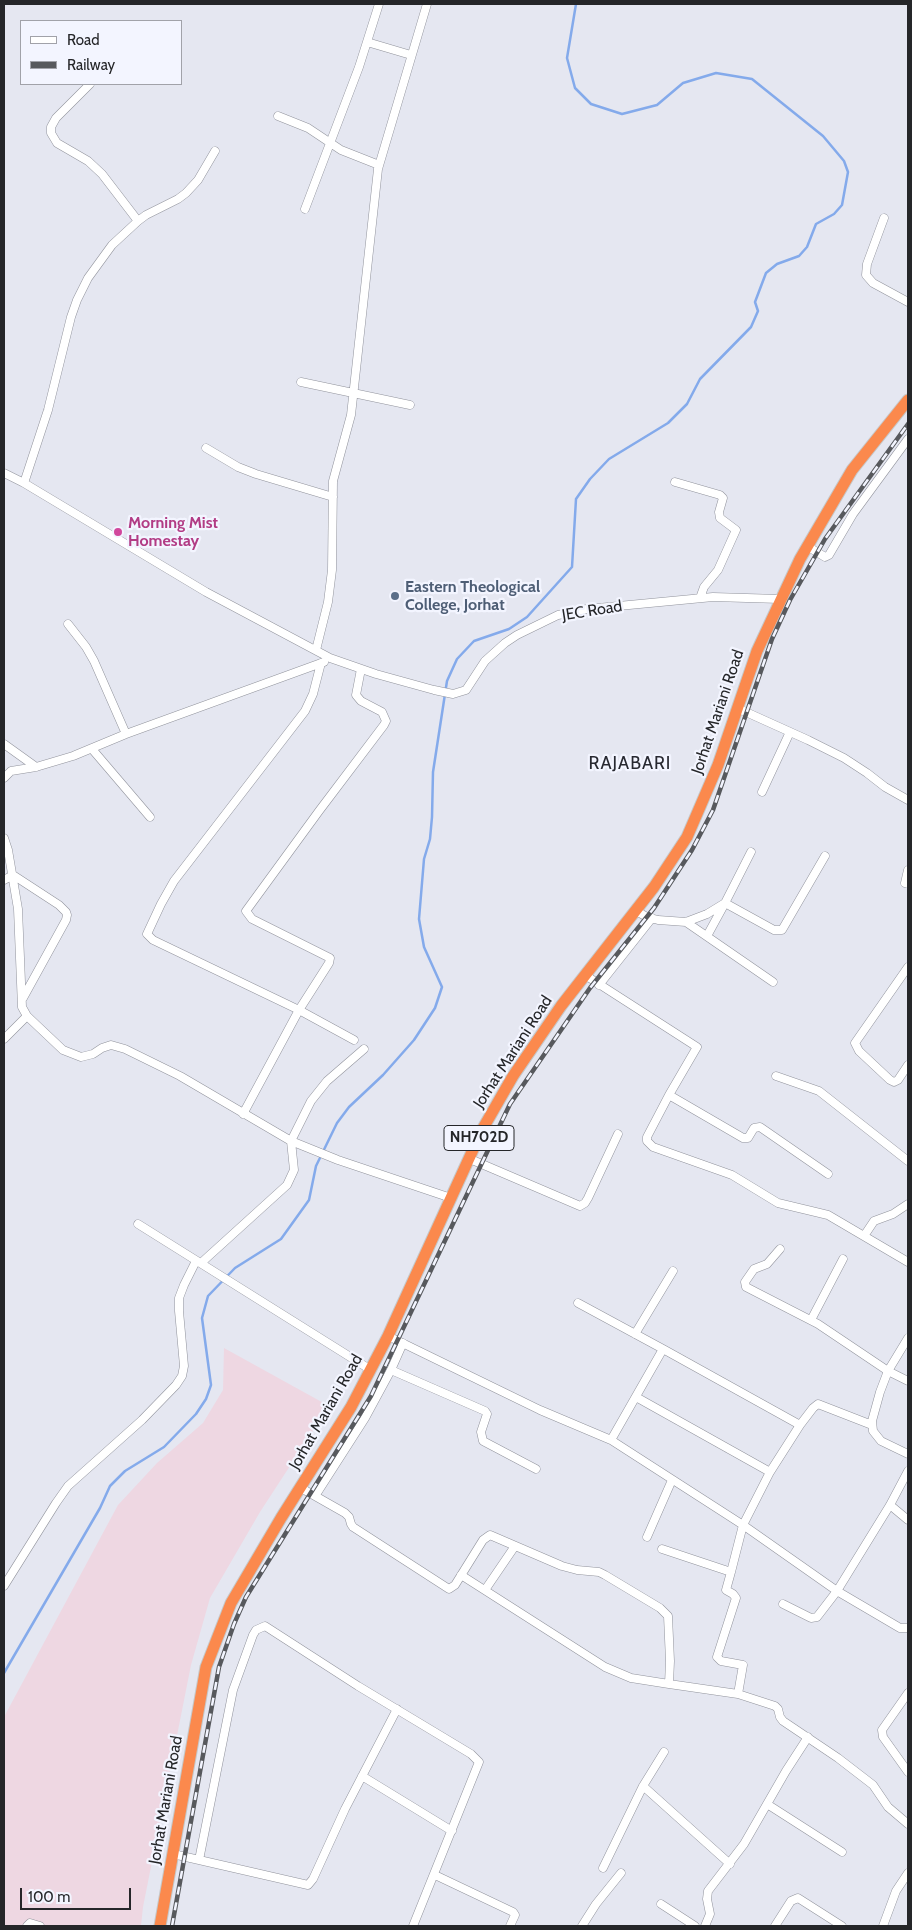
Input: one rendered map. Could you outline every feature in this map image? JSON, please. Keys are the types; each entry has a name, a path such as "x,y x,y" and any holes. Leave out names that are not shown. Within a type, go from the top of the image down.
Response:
{"highway":[{"name":"Jorhat Mariani Road","path":"160,1926 206,1668 214,1643 231,1603 244,1579 334,1436 370,1370 388,1336 482,1130 513,1076 535,1043 636,911 673,860 687,837 718,765 757,651 806,546 852,470 908,400"}],"street":[{"path":"305,209 367,42 379,4"},
{"path":"316,650 328,602 332,570 333,481 347,433 353,393 378,165 427,4"},
{"path":"367,42 411,55"},
{"path":"89,85 56,118 51,127 51,133 57,143 88,161 102,174 138,221"},
{"path":"278,116 308,128 348,154 378,165"},
{"path":"24,483 48,410 77,300 98,263 112,246 138,221 186,193 198,180 214,150"},
{"path":"884,218 867,264 866,275 873,283 908,302"},
{"path":"302,382 410,405"},
{"path":"806,546 825,557 829,555 853,514 907,444"},
{"path":"206,448 250,472 333,497"},
{"name":"JEC Road","path":"4,473 24,483 206,592 330,658 361,669 454,694 466,690 486,661 505,643 558,615 587,609 700,598 780,599"},
{"path":"675,482 720,495 723,498 719,512 720,518 736,530 718,570 704,587 700,598"},
{"path":"68,624 86,647 94,661 126,734"},
{"path":"4,778 11,771 36,767 92,749 126,734 321,663 330,658"},
{"path":"321,663 313,694 305,711 174,881 147,934 153,940 299,1010 354,1040"},
{"path":"244,1114 299,1010 329,963 330,958 252,919 246,911 384,725 385,716 382,712 361,701 356,695 361,669"},
{"path":"736,708 844,758 867,772 885,787 908,800"},
{"path":"762,792 790,732"},
{"path":"4,744 36,767"},
{"path":"92,749 150,817"},
{"path":"4,838 20,924 22,1007 27,1016 63,1050 72,1055 86,1057 106,1046 117,1045 180,1076 291,1141 338,1160 451,1198"},
{"path":"706,936 751,852"},
{"path":"725,903 774,930 782,930 825,856"},
{"path":"905,883 908,870"},
{"path":"4,880 12,875"},
{"path":"12,875 60,905 67,915 22,1000"},
{"path":"636,911 652,918 686,922 707,914 725,903"},
{"path":"599,985 652,918"},
{"path":"686,922 773,982"},
{"path":"908,967 855,1043 859,1051 894,1082 898,1080 908,1065"},
{"path":"586,975 697,1047 647,1138 649,1144 740,1178 778,1203 828,1215 908,1262"},
{"path":"4,1039 27,1016"},
{"path":"4,1586 51,1509 68,1486 142,1420 176,1385 182,1376 184,1366 179,1298 184,1285 198,1262 287,1185 294,1170 291,1141 306,1110 321,1087 364,1049"},
{"path":"776,1076 819,1091 908,1161"},
{"path":"669,1095 742,1138 748,1138 754,1128 760,1127 828,1174"},
{"path":"470,1159 580,1206 588,1198 618,1134"},
{"path":"864,1236 874,1221 893,1214 908,1204"},
{"path":"138,1224 370,1370"},
{"path":"780,1249 767,1264 754,1269 745,1285 749,1289 811,1320 888,1371 908,1381"},
{"path":"811,1320 844,1258"},
{"path":"635,1334 673,1271"},
{"path":"578,1303 800,1425"},
{"path":"388,1336 540,1410 612,1440 743,1524 837,1591 900,1628 908,1628"},
{"path":"908,1338 888,1371 880,1392 872,1425 873,1431 881,1441 908,1454"},
{"path":"315,1496 365,1418 392,1370 403,1343"},
{"path":"612,1440 663,1349"},
{"path":"392,1370 485,1411 487,1414 481,1432 483,1440 536,1469"},
{"path":"636,1397 770,1472"},
{"path":"738,1694 742,1665 721,1661 717,1658 736,1598 734,1594 726,1590 743,1524 770,1472 800,1425 818,1404 872,1425"},
{"path":"783,1604 815,1618 820,1614 837,1591 890,1505 908,1470"},
{"path":"646,1537 672,1480"},
{"path":"301,1488 348,1515 354,1528 444,1588 452,1588 487,1536 495,1536 567,1568 599,1572 665,1612 668,1616 670,1624 669,1684"},
{"path":"890,1505 908,1520"},
{"path":"485,1590 515,1546"},
{"path":"662,1549 731,1572"},
{"path":"462,1575 605,1667 631,1678 738,1694 774,1706 778,1709 780,1718 783,1721 873,1785 888,1807 908,1824"},
{"path":"199,1860 234,1690 242,1662 256,1630 265,1626 358,1686 471,1754 479,1762 413,1926"},
{"path":"908,1693 882,1730 883,1736 908,1772"},
{"path":"173,1854 308,1885 313,1879 345,1809 397,1709"},
{"path":"705,1926 710,1914 707,1899 708,1891 730,1864 808,1737"},
{"path":"603,1868 643,1786 664,1752"},
{"path":"362,1776 452,1831"},
{"path":"643,1786 730,1864"},
{"path":"767,1804 842,1852"},
{"path":"582,1926 596,1904 621,1873"},
{"path":"883,1926 896,1891 908,1873"},
{"path":"435,1875 513,1912 515,1915 510,1926"},
{"path":"774,1926 791,1901 798,1898 842,1926"},
{"path":"662,1904 695,1926"},
{"path":"27,1926 30,1923 40,1926"}],"shaded area":[{"path":"224,1348 329,1406 260,1512 210,1598 191,1665 143,1907 141,1926 4,1926 4,1717 118,1505 157,1463 203,1423 223,1390"}],"waterway":[{"path":"4,1673 100,1508 110,1486 125,1471 164,1447 196,1414 206,1399 211,1385 202,1318 208,1296 235,1268 281,1239 309,1200 316,1166 337,1123 349,1107 383,1075 414,1040 435,1008 442,987 424,947 419,919 424,859 430,839 433,772 447,681 457,659 474,641 509,629 527,617 572,567 576,499 590,479 609,459 668,423 687,404 700,379 751,327 758,311 755,302 766,273 777,264 799,256 807,247 816,224 834,214 842,205 848,172 844,161 823,136 752,79 716,73 683,83 657,105 622,114 591,104 575,88 567,58 576,4"}],"railway":[{"path":"172,1926 219,1667 246,1597 371,1396 510,1104 590,988 654,908 692,850 713,810 772,639 790,600 825,539 908,424"}],"place":[{"name":"Morning Mist Homestay","path":"118,532"},
{"name":"Eastern Theological College, Jorhat","path":"395,596"}],"district":[{"name":"RAJABARI","path":"630,764"}]}
